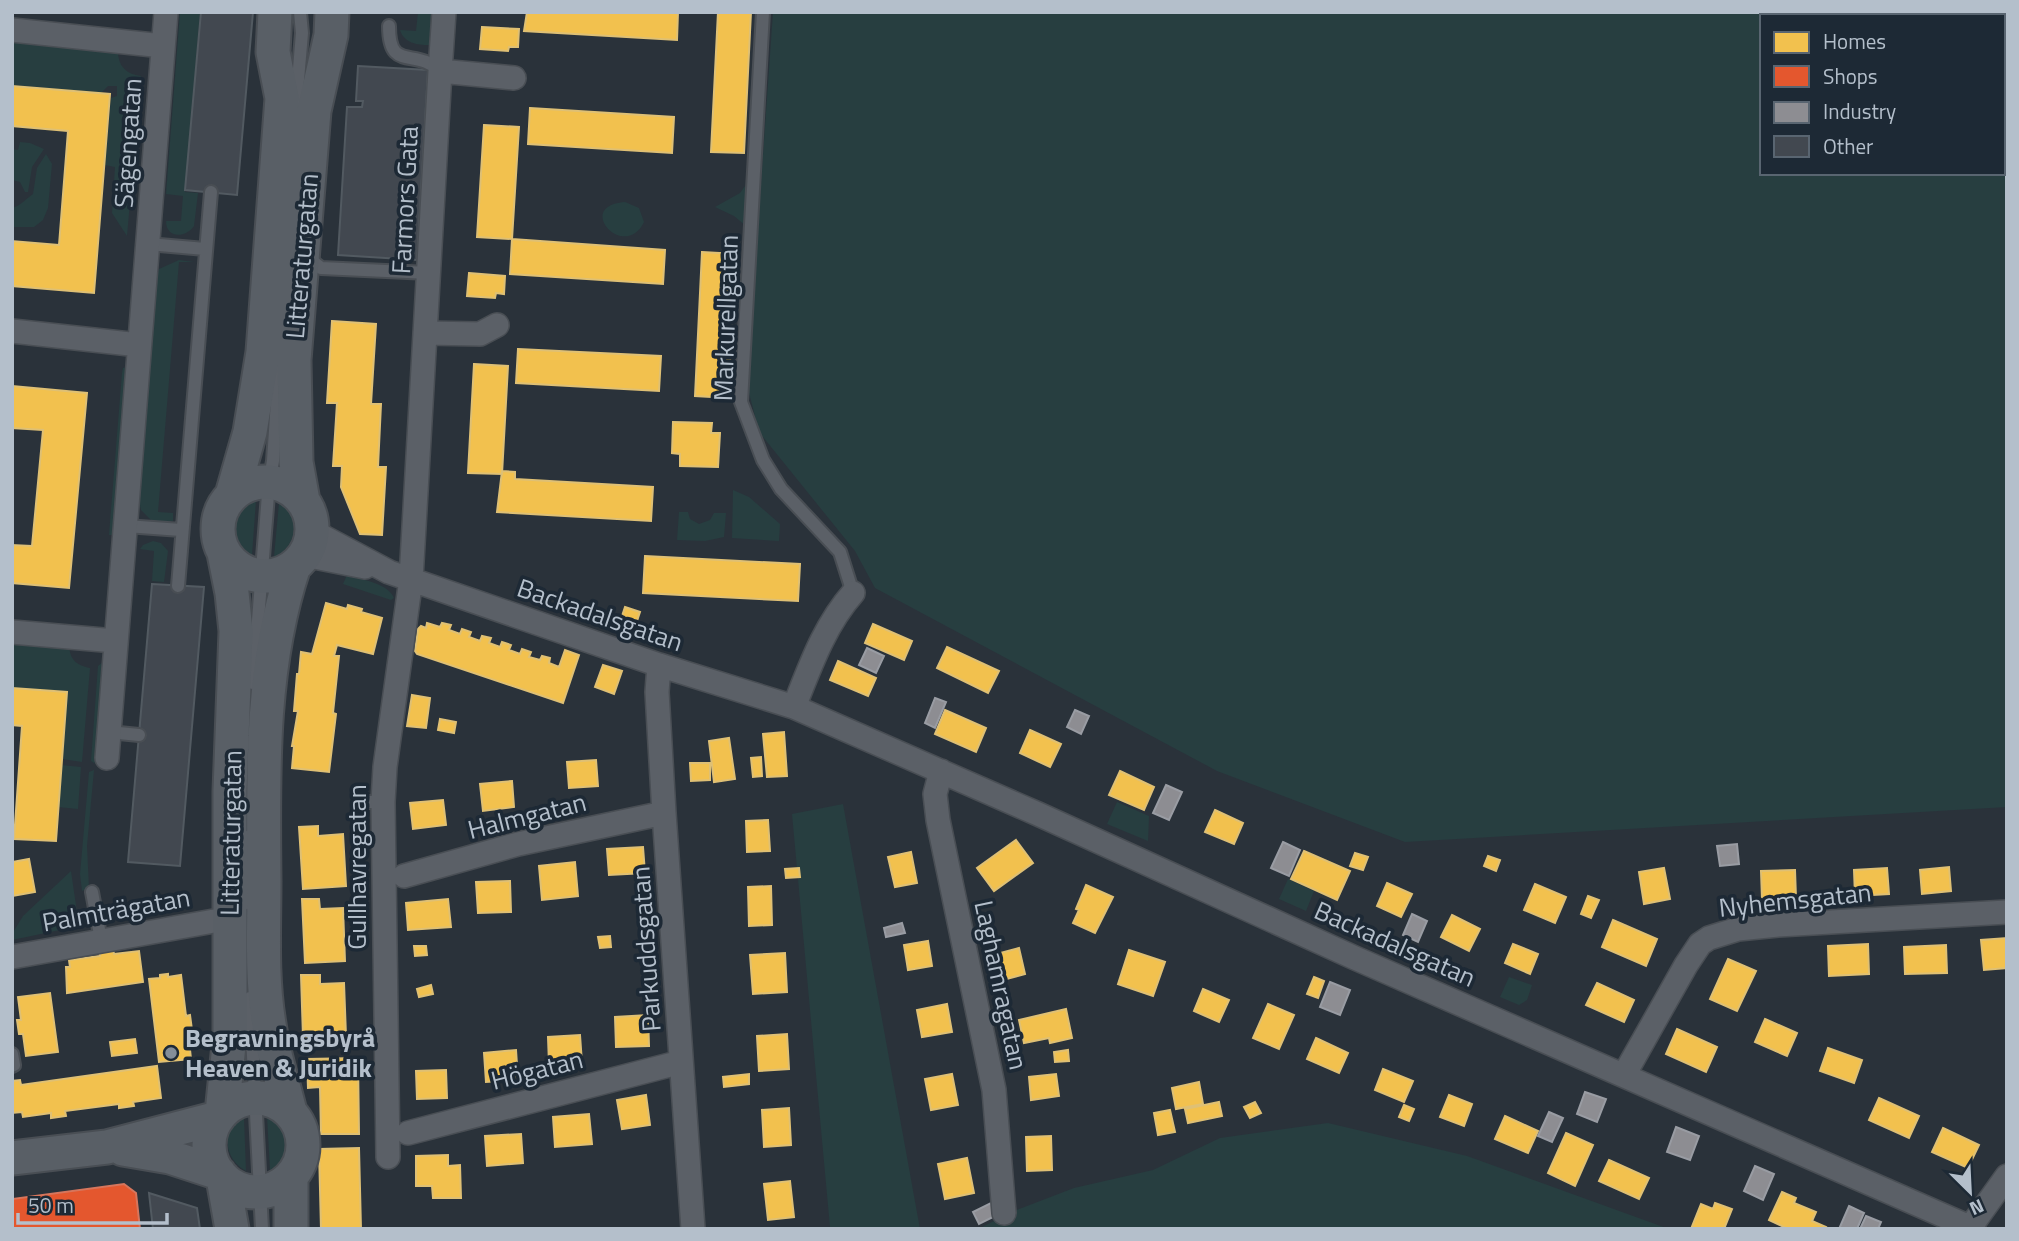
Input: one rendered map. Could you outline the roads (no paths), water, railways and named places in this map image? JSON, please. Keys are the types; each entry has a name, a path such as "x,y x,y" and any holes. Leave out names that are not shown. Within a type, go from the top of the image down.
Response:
{"street":[{"name":"Sägengatan","path":"107,758 166,12"},
{"name":"Litteraturgatan","path":"232,1229 221,1176 212,1160 209,1146 212,1131 220,1115 230,1035 238,921 230,791 236,631 232,593 224,553 219,544 218,523 225,503 232,495 258,392 269,287 282,98 273,52 275,12"},
{"name":"Litteraturgatan","path":"291,1229 291,1177 300,1163 303,1148 299,1125 290,1112 269,1025 264,972 266,715 272,660 287,586 303,538 296,462 294,372 314,111 331,35 332,12"},
{"name":"Farmors Gata","path":"411,579 444,12"},
{"name":"Sägengatan","path":"12,30 163,46"},
{"path":"440,71 514,78"},
{"path":"425,333 480,334 497,325"},
{"path":"12,331 139,345"},
{"path":"224,553 240,569 261,576 284,572 303,538 288,488 269,482 249,484 232,495"},
{"name":"Backadalsgatan","path":"303,538 389,572 659,665 794,707 1355,958 1971,1228"},
{"name":"Gullhavregatan","path":"388,1157 374,802 385,767 411,579"},
{"path":"794,707 836,611 853,593"},
{"path":"12,632 115,641"},
{"name":"Parkuddsgatan","path":"659,665 657,692 664,813 693,1229"},
{"name":"Laghamragatan","path":"941,771 935,794 938,820 994,1090 1004,1213"},
{"name":"Halmgatan","path":"404,876 518,844 664,813"},
{"name":"Nyhemsgatan","path":"1624,1075 1686,965 1700,944 1710,937 1738,929 1778,925 2007,912"},
{"name":"Palmträgatan","path":"12,957 74,952 101,940 166,935 214,921 238,921"},
{"name":"Högatan","path":"408,1133 681,1062"},
{"path":"12,1158 107,1147 220,1115 236,1103 254,1098 270,1100 290,1112"},
{"path":"107,1147 170,1157 221,1176 236,1188 260,1192 274,1189 291,1177"},
{"path":"1971,1228 2007,1177"}],"lane":[{"path":"295,117 302,33 300,12"},
{"name":"Markurellgatan","path":"763,12 741,402 764,460 781,489 840,552 853,593"},
{"path":"389,26 389,44 395,53 406,58 429,61 440,71"},
{"path":"178,586 211,192"},
{"name":"Sägengatan","path":"148,244 205,249"},
{"path":"303,251 309,260 321,268 369,264 429,273"},
{"path":"253,696 280,352"},
{"path":"127,526 181,530"},
{"path":"109,732 139,735"},
{"path":"238,921 248,829"},
{"path":"92,892 101,940"},
{"path":"249,986 262,1229"},
{"path":"12,1054 12,1066"}],"place":[{"name":"Begravningsbyrå Heaven & Juridik","path":"171,1053"}]}
